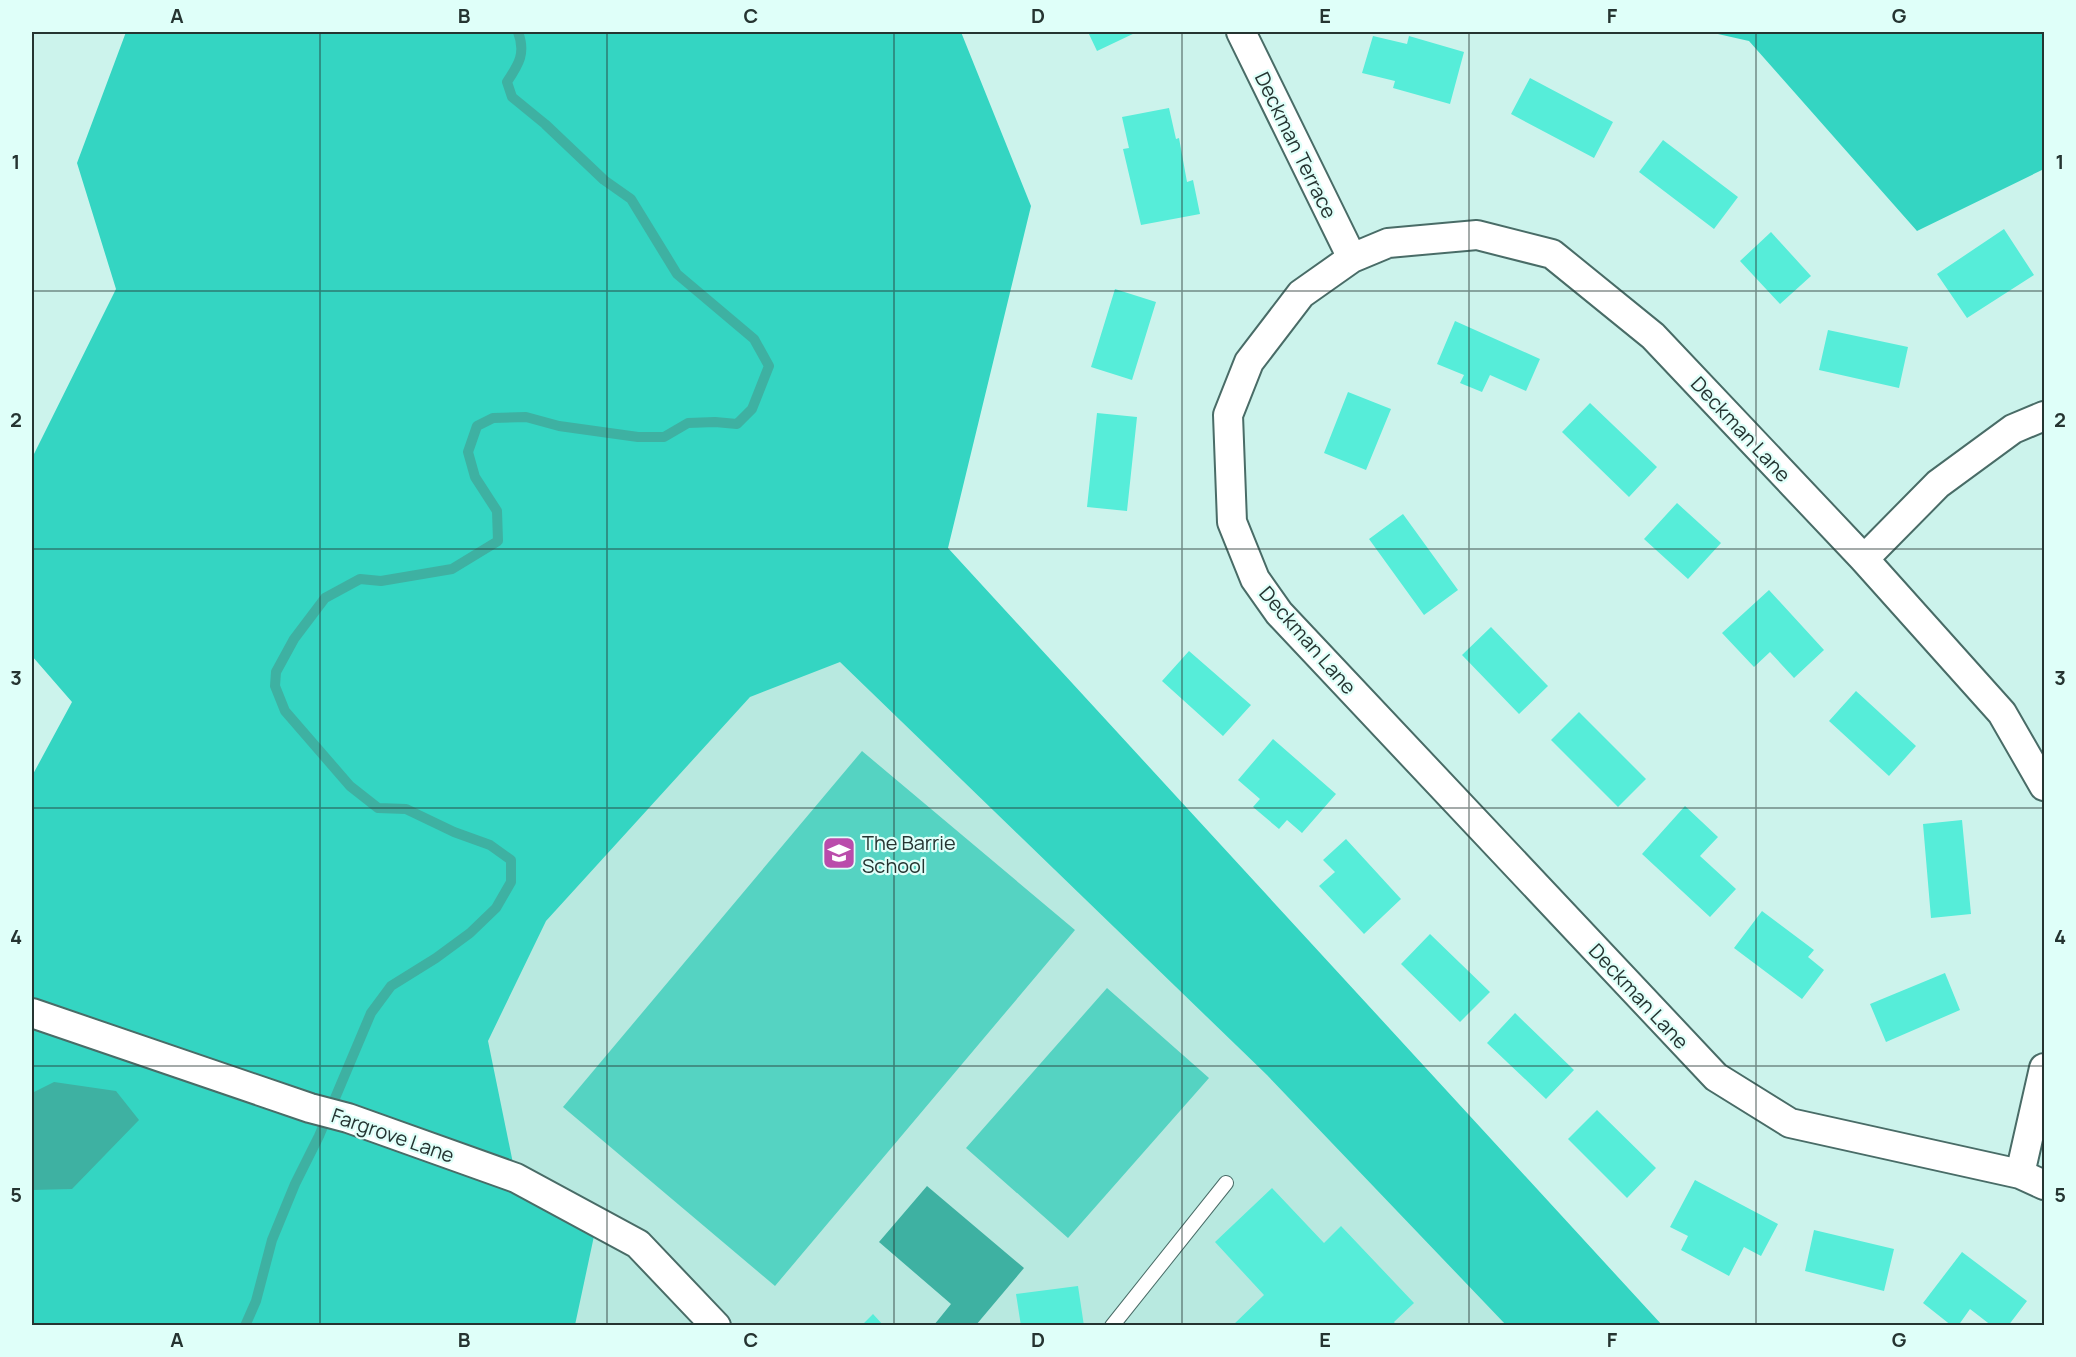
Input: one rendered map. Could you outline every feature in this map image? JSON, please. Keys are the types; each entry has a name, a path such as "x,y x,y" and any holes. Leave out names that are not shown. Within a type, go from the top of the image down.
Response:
{"street":[{"name":"Deckman Terrace","path":"1241,32 1352,258"},
{"name":"Deckman Lane","path":"2044,786 2002,713 1864,559 1653,336 1552,254 1477,235 1388,243 1352,258 1301,294 1249,362 1228,415 1232,522 1255,579 1279,613 1716,1077 1791,1123 2032,1180 2044,1068"},
{"path":"1864,559 1938,484 2013,429 2044,416"},
{"name":"Fargrove Lane","path":"32,1012 310,1108 348,1118 516,1178 638,1244 716,1326"}],"lane":[{"path":"1112,1326 1226,1183"}],"shaded area":[{"path":"126,32 961,32 1031,206 948,548 1662,1325 1506,1325 1267,1075 840,662 750,697 546,921 488,1041 516,1178 597,1222 575,1325 32,1325 32,776 72,702 32,656 32,458 116,289 77,163"},
{"path":"1709,32 2044,32 2044,169 1917,231 1749,41"},
{"name":"The Barrie School","path":"843,537 1587,1326 381,1326 455,1005"},
{"path":"862,751 1075,930 775,1286 563,1107"},
{"path":"1107,988 1209,1078 1068,1238 966,1148"},
{"path":"54,1082 116,1091 139,1120 72,1189 32,1190 32,1093"},
{"path":"927,1186 1024,1268 976,1325 934,1325 951,1304 879,1242"}],"building":[{"path":"1088,32 1137,32 1097,51"},
{"path":"1373,36 1407,44 1409,36 1464,52 1450,104 1393,88 1395,81 1362,73"},
{"path":"1530,78 1613,122 1594,158 1511,114"},
{"path":"1169,108 1176,139 1179,138 1187,182 1193,180 1200,214 1141,225 1123,149 1129,148 1122,117"},
{"path":"1663,140 1738,197 1714,229 1639,172"},
{"path":"2004,229 2034,275 1967,318 1937,274"},
{"path":"1771,232 1811,276 1780,304 1740,261"},
{"path":"1115,289 1156,302 1132,380 1091,367"},
{"path":"1455,321 1540,359 1526,391 1490,375 1482,392 1460,383 1464,375 1437,364"},
{"path":"1828,330 1908,347 1899,388 1819,370"},
{"path":"1348,392 1391,409 1366,470 1324,453"},
{"path":"1590,403 1657,467 1629,497 1562,432"},
{"path":"1097,413 1137,417 1127,511 1087,507"},
{"path":"1677,503 1721,543 1688,579 1644,539"},
{"path":"1403,514 1458,590 1424,615 1369,539"},
{"path":"1769,590 1824,650 1794,678 1770,652 1754,667 1722,633"},
{"path":"1491,627 1548,686 1519,714 1462,655"},
{"path":"1189,651 1251,705 1223,736 1162,681"},
{"path":"1856,691 1916,746 1889,776 1829,721"},
{"path":"1579,712 1646,779 1618,807 1551,740"},
{"path":"1273,739 1336,794 1302,833 1287,820 1279,829 1253,807 1260,799 1238,780"},
{"path":"1685,806 1718,837 1700,856 1736,889 1710,917 1642,854"},
{"path":"1962,820 1971,914 1931,918 1923,824"},
{"path":"1346,839 1401,899 1364,934 1319,886 1335,872 1323,860"},
{"path":"1762,911 1814,950 1808,957 1824,970 1802,999 1734,948"},
{"path":"1430,934 1490,992 1460,1022 1401,964"},
{"path":"1945,973 1960,1010 1886,1042 1870,1004"},
{"path":"1515,1013 1574,1070 1546,1099 1487,1043"},
{"path":"1597,1110 1656,1168 1627,1198 1568,1139"},
{"path":"1695,1180 1778,1224 1761,1256 1744,1247 1729,1276 1681,1250 1688,1236 1670,1227"},
{"path":"1272,1188 1324,1243 1341,1226 1414,1303 1394,1322 1397,1326 1232,1326 1264,1295 1215,1242"},
{"path":"1814,1230 1894,1249 1884,1291 1805,1271"},
{"path":"1962,1252 2027,1301 2008,1326 1992,1326 1970,1309 1958,1326 1952,1326 1923,1303"},
{"path":"1078,1286 1084,1326 1021,1326 1016,1294"},
{"path":"873,1314 884,1326 861,1326"}],"waterway":[{"path":"245,1326 256,1301 272,1240 371,1013 391,986 436,958 470,933 496,908 511,882 511,860 490,845 454,832 406,809 378,808 350,786 285,711 275,686 276,672 294,639 325,598 360,579 381,581 452,569 498,541 497,511 475,477 468,452 477,426 493,418 526,417 559,426 638,437 664,437 688,423 737,424 752,409 769,366 754,339 677,274 631,199 604,180 545,124 512,97 507,82 520,58 521,46 518,32"}],"place":[{"name":"The Barrie School","path":"839,853"}]}
